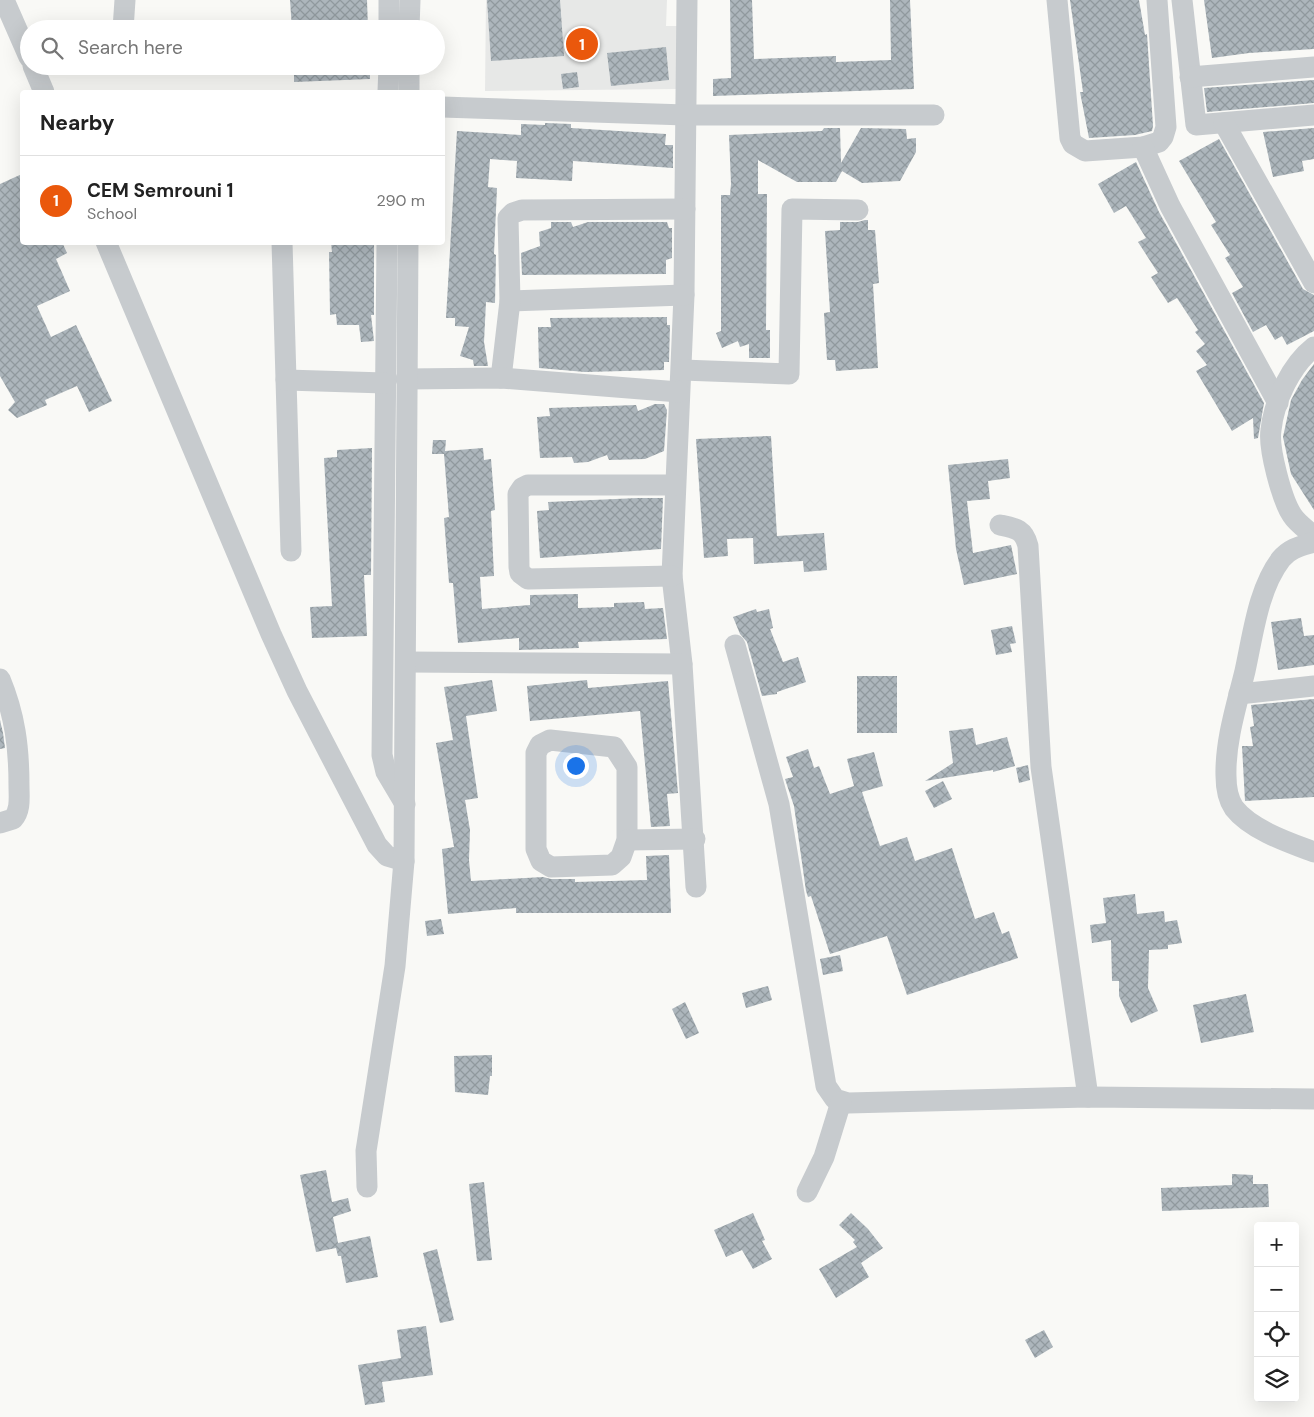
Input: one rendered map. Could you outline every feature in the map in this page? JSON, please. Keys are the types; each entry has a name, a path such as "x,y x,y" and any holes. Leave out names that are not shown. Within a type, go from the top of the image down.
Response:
{"street":[{"path":"4,0 20,36"},
{"path":"124,20 125,0"},
{"path":"389,0 389,20"},
{"path":"410,0 410,20"},
{"path":"687,0 684,295 672,576 682,664 695,839 696,887"},
{"path":"1057,0 1070,138 1073,144 1085,151 1143,147 1159,142 1166,132 1157,0"},
{"path":"1182,0 1196,125 1314,115"},
{"path":"1190,77 1314,67"},
{"path":"37,75 43,90"},
{"path":"388,75 388,90"},
{"path":"409,75 409,90"},
{"path":"445,107 686,115 934,116"},
{"path":"1224,123 1314,283"},
{"path":"1143,147 1170,206 1278,403"},
{"path":"682,370 789,374 792,209 858,210"},
{"path":"501,378 510,301 508,218 513,213 522,210 685,210"},
{"path":"107,245 267,625 297,691 377,845 388,856 404,860"},
{"path":"282,245 291,551"},
{"path":"387,245 382,755 386,772 405,804"},
{"path":"367,1187 366,1151 395,966 404,860 407,662 406,379 408,245"},
{"path":"510,301 684,295"},
{"path":"1314,347 1300,361 1281,391 1270,431 1277,478 1292,515 1314,536"},
{"path":"406,379 501,378 679,392"},
{"path":"286,380 385,383"},
{"path":"672,576 528,580 520,573 519,567 518,494 522,488 528,485 675,485"},
{"path":"1000,525 1017,528 1026,538 1028,546 1041,766 1088,1097"},
{"path":"1314,542 1290,549 1271,575 1260,607 1239,694 1230,735 1226,775 1228,796 1234,808 1249,821 1282,840 1314,852"},
{"path":"735,645 780,804 826,1086 830,1094 841,1102 1088,1097 1314,1099"},
{"path":"407,662 682,664"},
{"path":"0,679 14,718 19,750 19,810 9,822 0,823"},
{"path":"1239,694 1314,686"},
{"path":"550,740 614,747 627,767 628,840 621,857 612,865 551,867 541,861 536,849 536,753 540,745 550,740"},
{"path":"628,840 695,839"},
{"path":"807,1192 824,1157 841,1102"}],"shaded area":[{"path":"486,0 667,0 666,26 678,26 679,89 485,91"}],"building":[{"path":"290,0 367,0 368,20 291,20"},
{"path":"487,0 560,0 564,56 491,61"},
{"path":"730,0 752,0 754,59 836,56 836,62 891,60 890,0 910,0 914,89 713,96 713,79 731,78"},
{"path":"1070,0 1139,0 1145,35 1147,34 1152,131 1135,135 1089,138 1080,92 1083,92"},
{"path":"1204,0 1314,0 1314,49 1249,53 1212,58"},
{"path":"666,47 669,80 611,86 607,53"},
{"path":"577,72 579,87 563,89 561,74"},
{"path":"294,75 370,75 370,79 294,82"},
{"path":"1314,80 1314,103 1207,112 1204,88"},
{"path":"545,123 571,124 571,128 666,134 665,145 673,145 673,168 573,161 572,181 516,178 517,161 490,159 488,187 497,188 494,254 496,255 495,303 486,302 484,342 488,366 474,366 473,360 460,356 469,327 455,326 455,318 446,318 457,131 521,135 521,124 545,125"},
{"path":"824,128 840,128 841,163 861,128 906,129 907,139 916,138 916,152 900,181 862,183 842,171 836,182 797,182 758,160 758,194 767,194 766,330 770,330 770,358 749,358 749,344 740,347 738,341 722,348 716,333 721,331 721,195 730,195 731,184 729,135 822,131"},
{"path":"1314,128 1314,159 1302,161 1304,171 1273,177 1263,132"},
{"path":"1219,139 1303,289 1314,295 1314,331 1287,345 1282,336 1275,340 1266,325 1253,332 1232,293 1243,287 1225,258 1230,255 1211,225 1216,222 1179,161"},
{"path":"1136,162 1159,212 1264,403 1258,438 1254,439 1253,418 1232,431 1196,371 1207,365 1196,351 1205,344 1195,332 1198,330 1177,298 1168,303 1151,277 1158,273 1138,242 1146,238 1126,206 1114,213 1098,184"},
{"path":"20,175 20,245 63,245 67,253 56,259 70,291 37,306 51,337 76,325 112,401 89,412 77,386 45,400 47,405 17,418 8,410 15,402 0,376 0,184"},
{"path":"868,220 868,230 875,230 879,283 873,284 878,368 836,371 835,360 827,360 824,313 830,312 825,231 840,230 840,222"},
{"path":"551,222 571,222 573,227 588,222 667,222 669,228 672,228 672,258 666,260 666,274 522,275 521,253 540,246 539,232 551,228"},
{"path":"331,245 374,245 374,315 371,315 374,341 361,342 359,325 337,325 336,314 330,315 329,252 332,252"},
{"path":"667,317 667,325 670,325 669,362 664,362 664,370 585,372 539,368 538,327 551,327 550,318"},
{"path":"1314,364 1314,510 1291,474 1283,437 1291,400"},
{"path":"655,404 664,404 667,410 664,451 645,459 609,460 607,455 588,462 574,463 572,457 540,458 537,417 550,416 549,408 636,405 638,411"},
{"path":"771,436 777,536 824,533 827,570 804,572 803,561 754,564 753,538 727,539 728,556 704,558 696,439"},
{"path":"433,440 446,440 445,451 483,448 484,460 491,459 495,510 491,511 494,576 480,577 482,609 530,605 530,595 578,594 578,608 614,607 614,603 644,602 645,609 663,608 667,639 578,642 579,648 519,650 519,638 458,643 453,583 449,583 444,518 449,517 444,454 432,454"},
{"path":"372,448 371,575 364,575 367,636 312,638 310,607 332,606 324,458 337,457 337,450"},
{"path":"1008,459 1010,478 988,481 990,499 967,501 973,553 1011,545 1017,574 964,585 956,549 948,465"},
{"path":"663,498 661,549 540,558 537,511 549,510 548,502"},
{"path":"756,609 757,612 769,609 773,628 770,629 783,662 798,657 806,682 777,692 777,694 762,696 747,642 740,634 733,617"},
{"path":"1301,618 1304,636 1314,635 1314,665 1278,670 1271,622"},
{"path":"1012,626 1016,643 1010,644 1012,652 996,655 991,630"},
{"path":"857,676 897,676 897,733 857,733"},
{"path":"492,680 497,711 466,716 478,798 465,800 470,830 469,860 471,881 543,877 575,879 575,882 647,880 646,856 669,855 671,913 516,913 516,908 448,914 442,849 454,847 436,743 453,740 444,687"},
{"path":"587,680 588,688 668,681 678,793 667,794 670,826 651,827 640,711 530,721 527,686"},
{"path":"1314,699 1314,797 1245,801 1242,746 1253,746 1250,727 1254,726 1251,705"},
{"path":"0,720 5,748 0,749"},
{"path":"973,728 976,745 1007,737 1015,766 993,772 993,770 925,781 953,763 949,731"},
{"path":"808,749 814,768 819,766 830,794 854,786 847,759 874,752 883,786 862,792 880,846 907,837 915,861 952,848 975,919 994,912 1002,934 1009,931 1018,958 907,995 887,936 830,954 811,896 808,897 806,891 794,806 785,779 793,777 786,757"},
{"path":"1028,765 1030,780 1019,783 1016,768"},
{"path":"943,781 952,799 934,808 925,791"},
{"path":"1135,894 1137,914 1164,911 1165,922 1177,920 1182,943 1168,945 1168,949 1149,950 1148,988 1158,1011 1131,1023 1119,996 1119,981 1112,981 1111,940 1092,943 1090,925 1106,923 1103,898"},
{"path":"441,919 444,934 427,936 425,921"},
{"path":"840,955 843,971 823,975 820,959"},
{"path":"768,986 772,1000 746,1008 742,993"},
{"path":"1246,994 1254,1032 1201,1043 1193,1005"},
{"path":"685,1002 699,1033 686,1039 672,1009"},
{"path":"492,1055 492,1076 490,1076 488,1095 455,1092 454,1056"},
{"path":"326,1170 332,1202 348,1198 351,1211 333,1217 338,1243 370,1236 378,1277 346,1283 341,1256 338,1256 336,1248 316,1252 300,1175"},
{"path":"1232,1174 1253,1175 1253,1184 1268,1184 1269,1207 1162,1211 1161,1188 1232,1185"},
{"path":"484,1182 492,1260 477,1261 469,1184"},
{"path":"753,1213 765,1240 762,1241 772,1259 753,1269 742,1250 726,1257 714,1230"},
{"path":"851,1213 868,1229 883,1248 861,1263 869,1277 836,1298 819,1269 857,1247 853,1242 855,1240 839,1225"},
{"path":"437,1249 454,1320 440,1323 423,1253"},
{"path":"426,1326 433,1375 382,1382 385,1402 365,1405 358,1365 401,1358 397,1330"},
{"path":"1044,1330 1053,1347 1035,1358 1025,1340"}],"place":[{"name":"CEM Semrouni 1","path":"582,44"}]}
